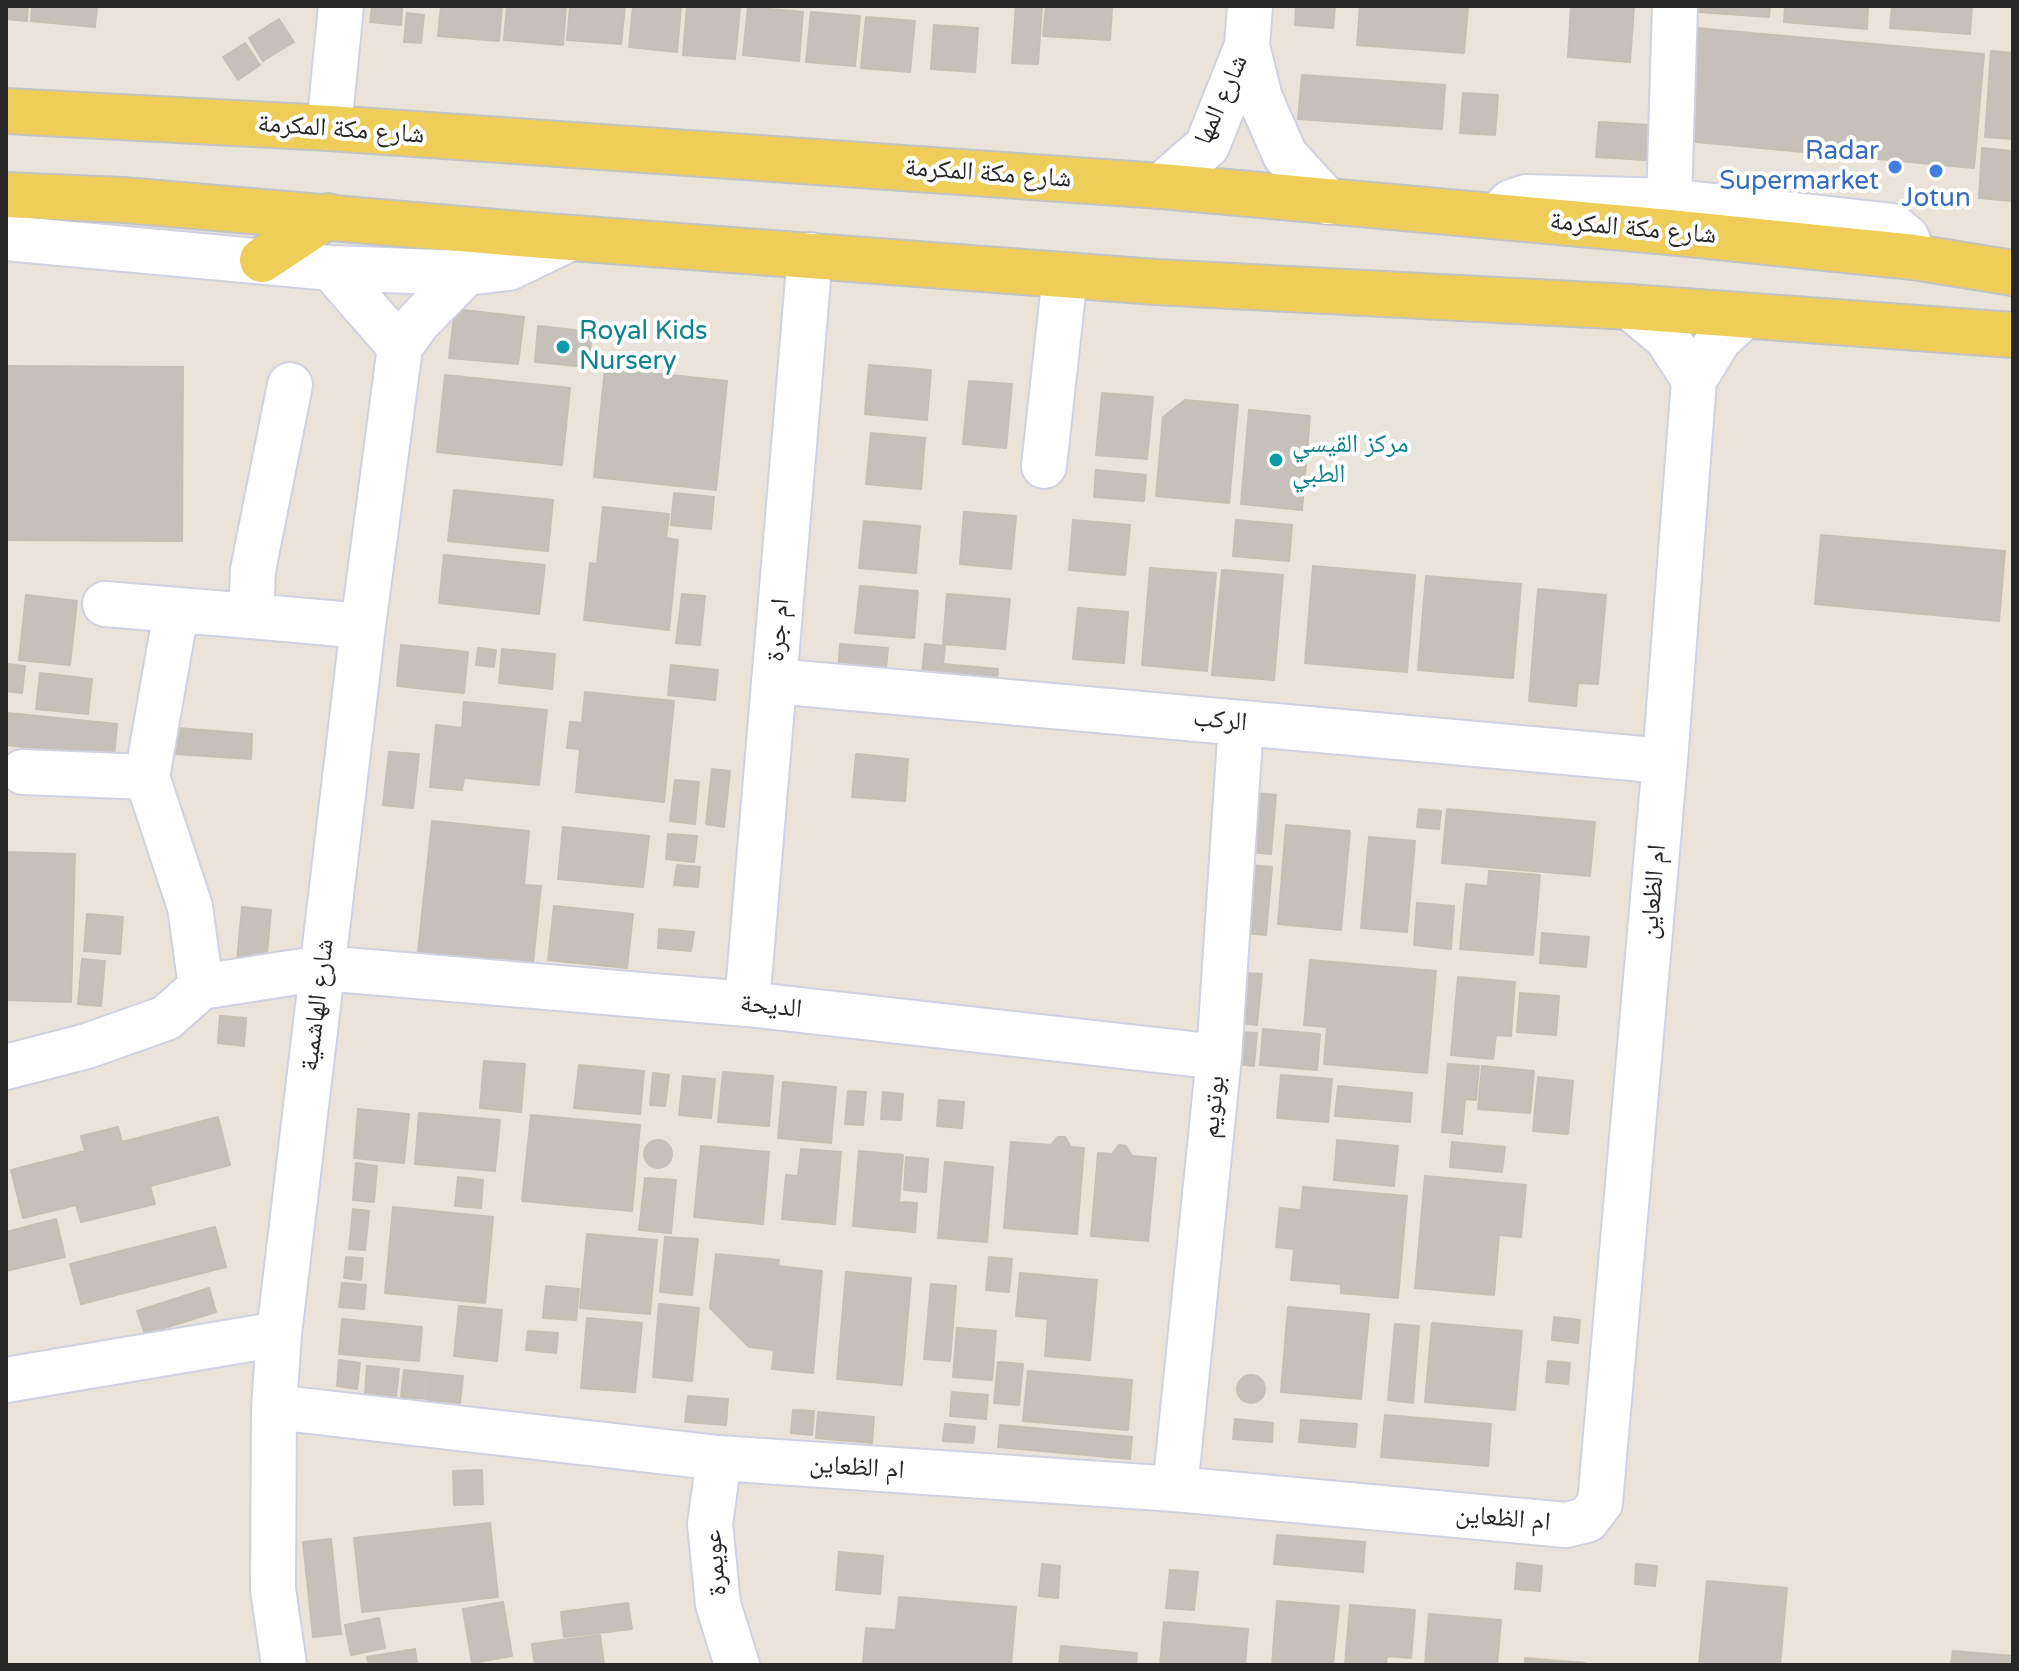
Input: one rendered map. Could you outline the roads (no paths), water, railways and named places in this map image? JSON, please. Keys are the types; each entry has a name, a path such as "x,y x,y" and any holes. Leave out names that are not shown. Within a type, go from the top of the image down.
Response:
{"main road":[{"name":"شارع مكة المكرمة","path":"6,111 329,128 1161,186 1497,216 1669,216 2013,273"},
{"path":"6,195 328,216 571,238 1065,275 1630,307 2013,335"},
{"path":"262,260 328,216"}],"street":[{"path":"329,128 341,6"},
{"path":"1669,216 1675,6"},
{"name":"شارع المها","path":"1161,186 1207,146 1248,26"},
{"name":"شارع المها","path":"1248,26 1260,98 1285,155 1328,202"},
{"path":"6,238 331,268 466,273 509,268 571,238"},
{"name":"ام جرة","path":"747,1004 810,255"},
{"name":"شارع مكة المكرمة","path":"1967,267 2013,259"},
{"path":"331,268 400,347 418,322 466,273"},
{"path":"1044,466 1065,275"},
{"path":"1630,307 1667,338 1694,380"},
{"name":"ام الظعاين","path":"274,1407 719,1458 1175,1489 1566,1525 1587,1520 1600,1503 1665,761 1694,380 1719,339 1744,316"},
{"path":"1919,330 2013,357"},
{"name":"شارع الهاشمية","path":"284,1665 273,1589 274,1407 279,1334 363,626 400,347"},
{"path":"251,616 253,570 290,385"},
{"path":"105,604 363,626"},
{"path":"6,1067 87,1046 166,1018 201,987 190,907 147,777 176,612"},
{"name":"الركب","path":"774,681 1665,761"},
{"name":"بوتويم","path":"1175,1489 1219,1057 1241,723"},
{"path":"23,772 147,777"},
{"name":"الديحة","path":"201,987 322,968 747,1004 1219,1057"},
{"path":"6,1380 279,1334"},
{"name":"عويمرة","path":"719,1458 710,1524 718,1604 737,1665"}],"place":[{"name":"Radar Supermarket","path":"1895,167"},
{"name":"Jotun","path":"1936,171"},
{"name":"Royal Kids Nursery","path":"563,347"},
{"name":"مركز القيسي الطبي","path":"1276,460"}]}
